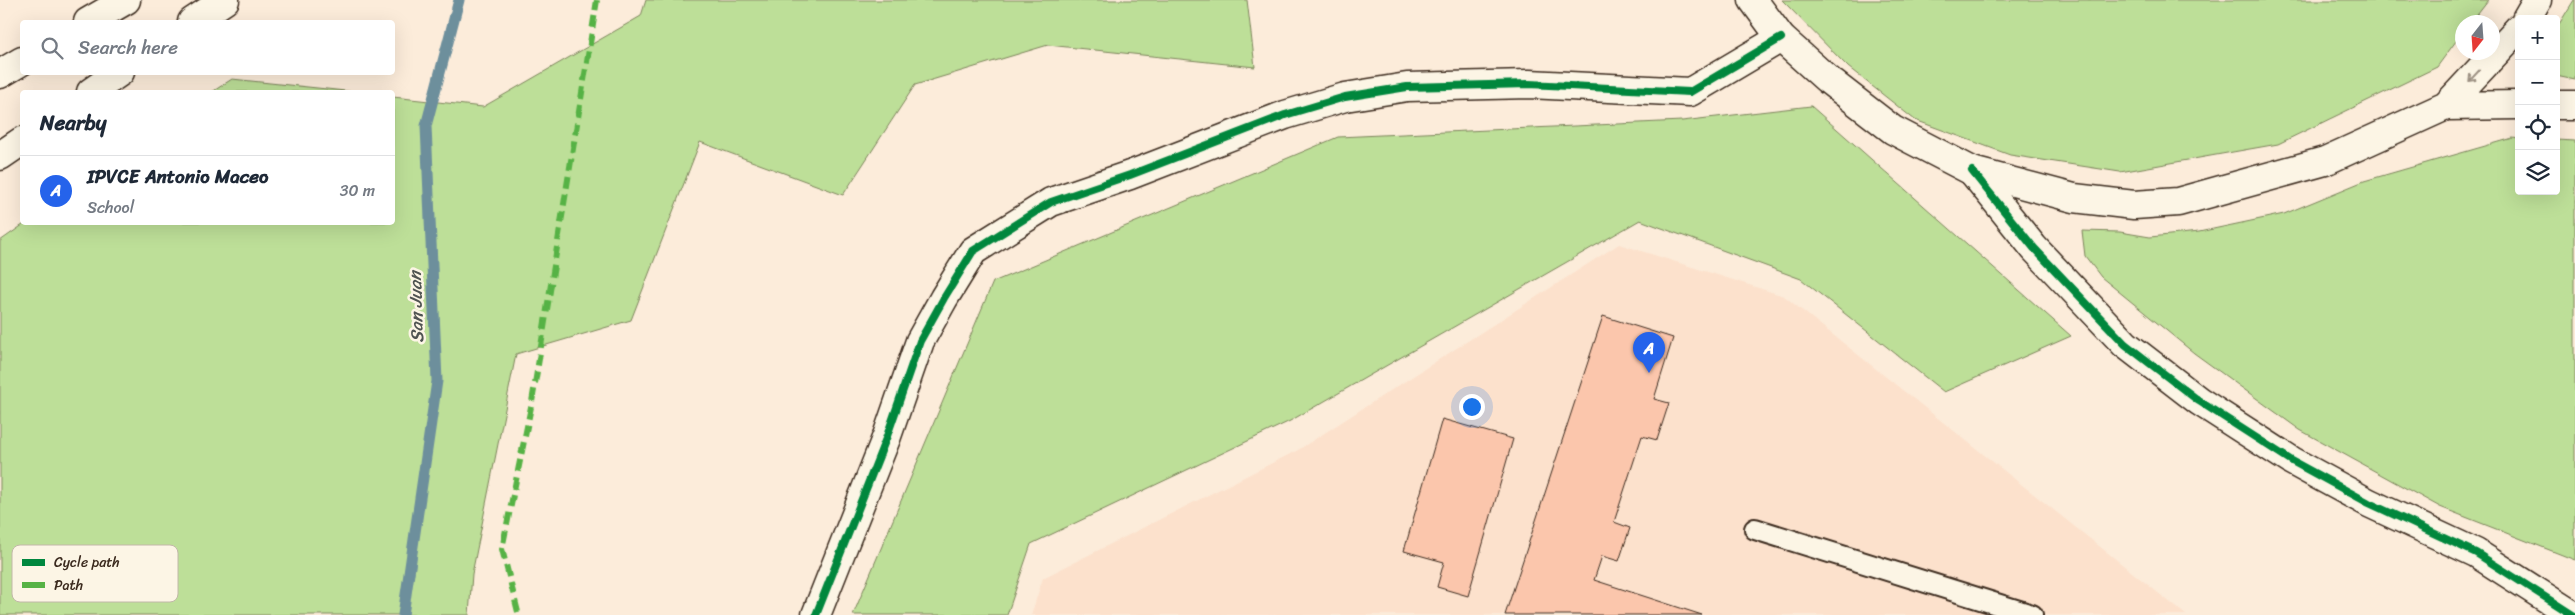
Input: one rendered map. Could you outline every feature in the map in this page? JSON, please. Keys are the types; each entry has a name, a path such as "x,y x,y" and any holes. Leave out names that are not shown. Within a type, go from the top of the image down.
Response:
{"main road":[{"path":"91,20 126,0"},
{"path":"195,20 225,0"},
{"path":"1753,0 1781,38 1827,80 1893,130 1972,171 2074,198 2134,205 2178,202 2325,160 2446,106 2515,32"},
{"path":"2528,15 2537,0"},
{"path":"816,615 887,436 920,341 944,298 974,251 1051,202 1130,175 1285,115 1345,97 1407,87 1529,84 1690,92 1781,38"},
{"path":"0,74 20,62"},
{"path":"94,90 116,75"},
{"path":"2446,106 2515,105"},
{"path":"2560,105 2575,105"},
{"path":"0,156 20,141"},
{"path":"1972,171 2034,248 2125,344 2199,401 2292,461 2369,503 2476,553 2573,615"}],"lane":[{"path":"1755,528 2032,615"}],"shaded area":[{"path":"1619,244 1784,296 2186,615 1031,615 1043,578 1298,450"}],"green space":[{"path":"646,0 1247,0 1255,67 1048,45 915,85 843,195 700,142 631,320 516,354 472,574 469,615 0,615 0,241 23,225 395,225 395,97 483,107 641,16"},
{"path":"1782,0 2488,0 2476,15 2455,15 2455,43 2437,67 2278,144 2120,172 2010,155 1915,120 1848,67"},
{"path":"2575,0 2575,80 2560,77 2560,23"},
{"path":"232,79 336,90 215,90"},
{"path":"1811,106 2071,336 1944,392 1801,279 1640,220 1290,421 1031,544 1007,615 853,615 993,282 1338,137 1682,121"},
{"path":"2513,138 2515,138 2515,195 2560,195 2560,140 2575,141 2575,560 2440,507 2300,430 2194,353 2101,277 2085,256 2082,231 2120,232 2150,237 2199,232 2284,214 2364,181"}],"building":[{"path":"1603,316 1673,338 1654,399 1669,403 1657,440 1642,436 1614,522 1630,528 1619,561 1602,556 1594,580 1702,615 1505,615"},
{"path":"1442,419 1513,439 1468,596 1437,587 1444,562 1404,551"}],"waterway":[{"name":"San Juan","path":"403,615 437,381 426,126 459,0"}],"marked path":[{"path":"518,612 502,549 532,402 597,0"}],"cycle path":[{"path":"816,615 887,436 920,341 944,298 973,251 1051,202 1130,175 1285,115 1345,97 1407,87 1529,84 1690,92 1781,38"},
{"path":"1972,171 2034,248 2125,344 2199,401 2292,461 2369,503 2476,553 2573,615"}],"place":[{"name":"IPVCE Antonio Maceo","path":"1649,373"}]}
